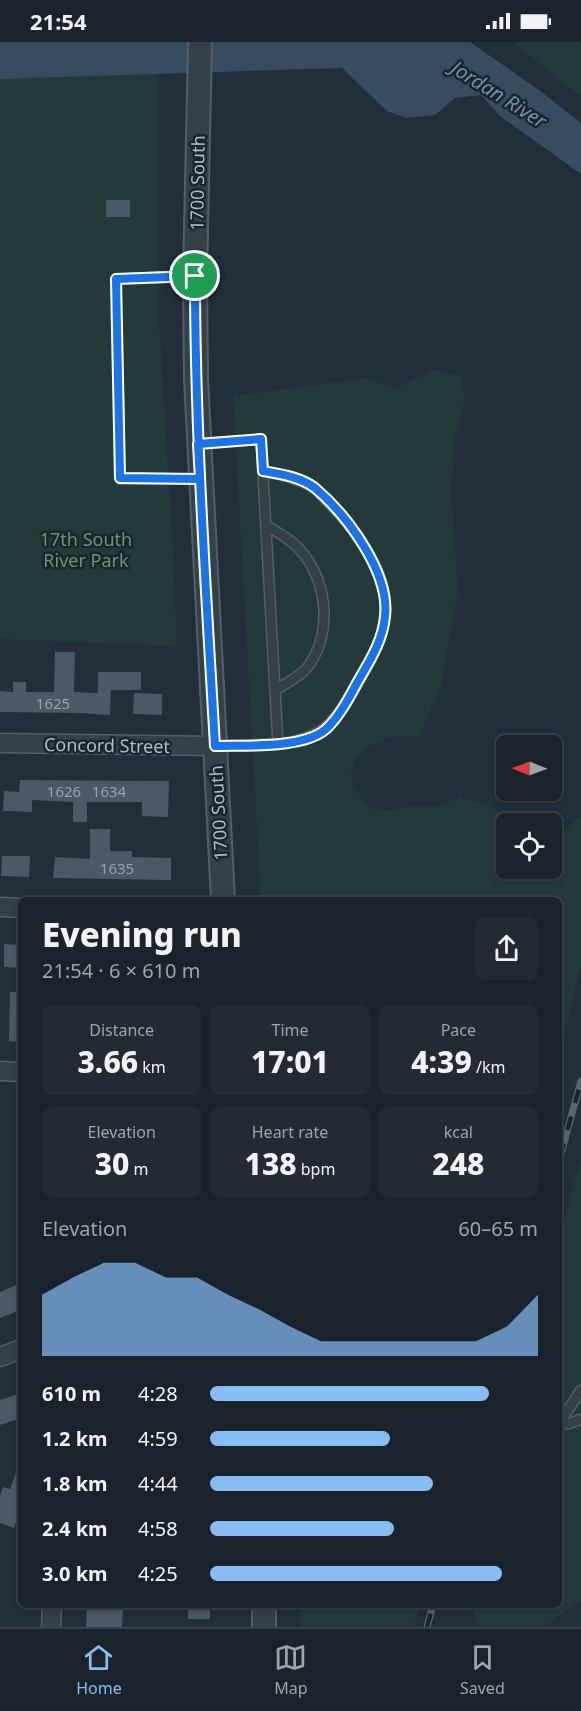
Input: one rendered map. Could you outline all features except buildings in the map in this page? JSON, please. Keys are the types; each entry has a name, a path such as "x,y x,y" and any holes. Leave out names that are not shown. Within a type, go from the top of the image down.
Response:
{"street":[{"name":"1700 South","path":"200,42 195,276 196,379 223,897"},
{"name":"Concord Street","path":"0,743 215,746"},
{"path":"0,907 18,908"},
{"path":"0,1071 18,1072"},
{"path":"0,1357 18,1350"},
{"path":"51,1627 52,1608"},
{"path":"264,1608 264,1627"}],"lane":[{"path":"195,276 116,279 120,478 200,479"},
{"path":"198,444 261,439 278,744"},
{"path":"215,746 301,741 326,729 345,703 371,659 382,636 386,615 384,594 376,570 363,544 337,512 313,487 288,476 263,471"},
{"path":"266,525 294,544 312,566 323,598 325,621 317,653 304,671 275,690"},
{"path":"581,1390 562,1419 568,1424 581,1419"}],"green space":[{"path":"513,42 581,42 581,97"},
{"name":"17th South River Park","path":"0,70 159,72 159,326 177,646 0,639"},
{"path":"434,370 460,375 465,399 454,439 451,496 458,590 441,687 419,737 394,736 370,746 356,759 351,772 353,787 374,810 437,807 459,797 483,803 502,813 496,813 496,879 562,879 562,832 581,814 581,966 562,1043 562,897 261,897 233,396 368,378 395,389"},
{"path":"581,1159 581,1599 544,1627 478,1627 474,1608 562,1608 562,1229"},
{"path":"300,1608 419,1608 414,1627 301,1627"}],"water":[{"name":"Jordan River","path":"0,42 470,42 539,90 581,123 581,174 500,116 481,95 455,98 435,115 406,118 387,111 342,68 0,79"}],"railway":[{"path":"562,1150 581,1081"},
{"path":"427,1627 432,1608"}],"route":[{"path":"195,276 116,279 120,478 200,479 198,444 261,439 263,471 288,476 313,487 363,544 376,570 384,594 386,615 382,636 345,703 326,729 301,741 215,746 200,479 197,422 195,276"}]}
